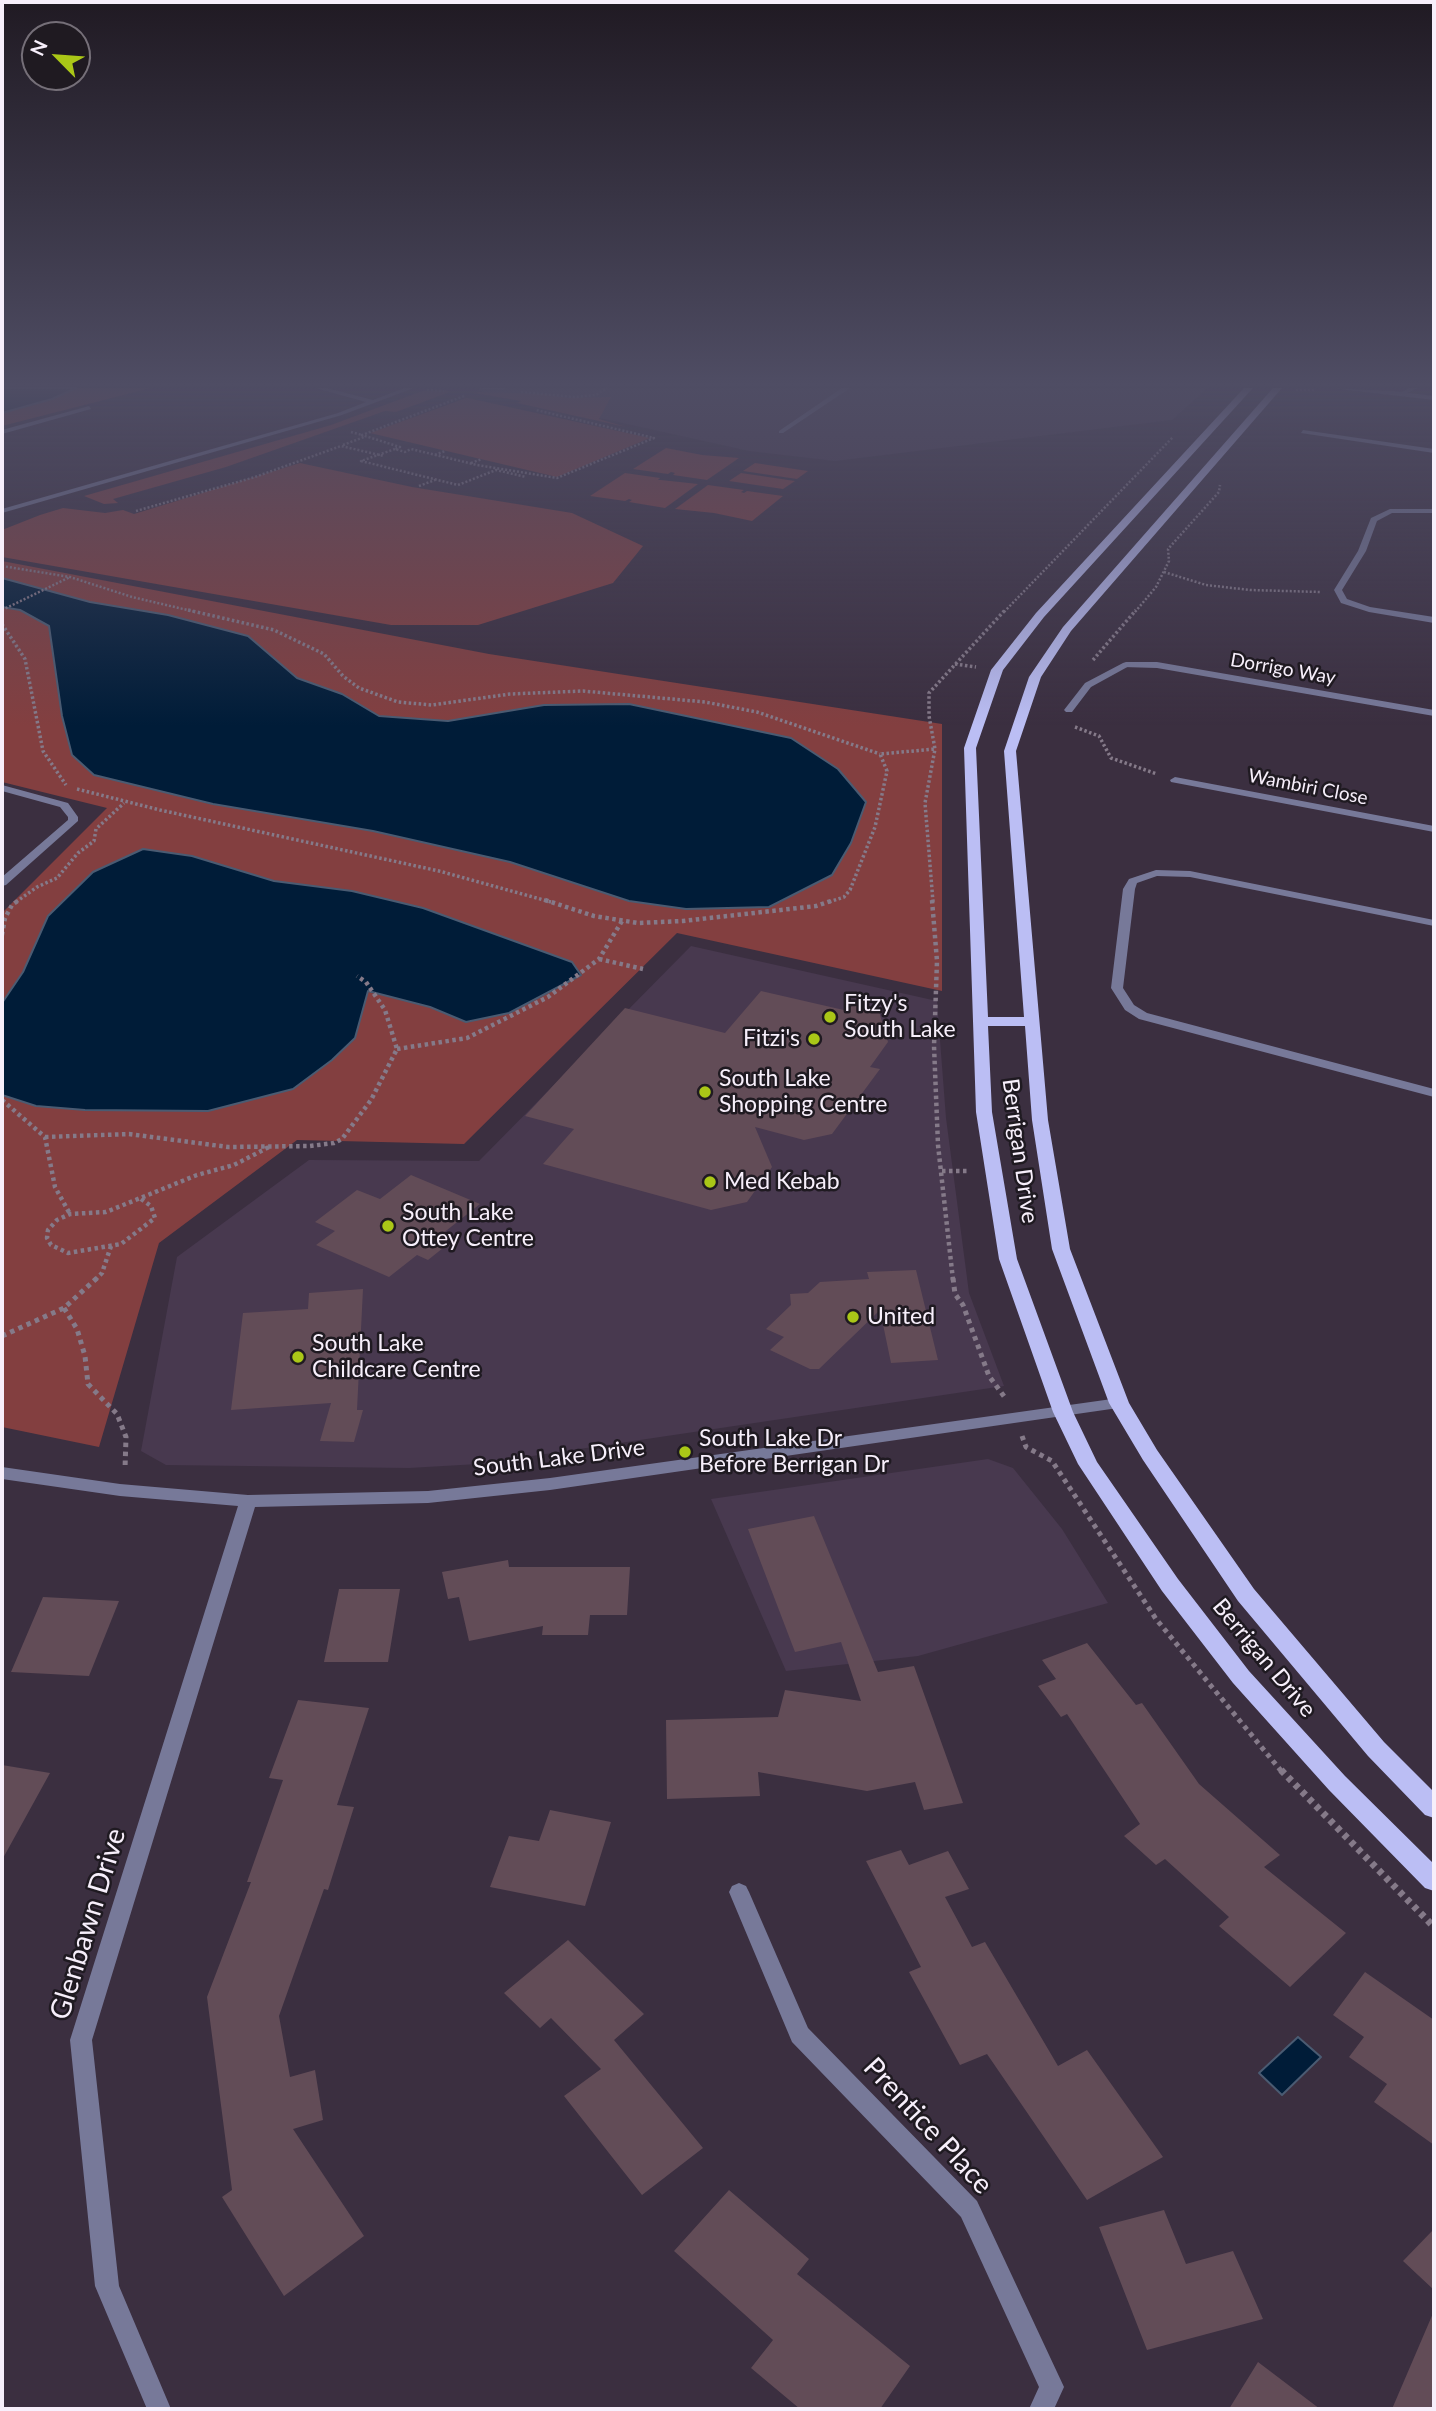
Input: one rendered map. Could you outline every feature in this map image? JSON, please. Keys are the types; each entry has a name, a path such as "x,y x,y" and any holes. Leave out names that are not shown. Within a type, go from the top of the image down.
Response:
{"main road":[{"name":"Berrigan Drive","path":"1145,501 1040,615 997,670 970,748 984,1112 1009,1259 1063,1412 1088,1464 1124,1520 1241,1677 1345,1792 1434,1880"},
{"name":"Berrigan Drive","path":"1184,501 1067,629 1035,677 1010,751 1040,1120 1061,1249 1119,1403 1157,1467 1246,1595 1376,1748 1434,1808"},
{"path":"981,1021 1032,1022"}],"street":[{"path":"2,511 38,501"},
{"path":"1434,511 1390,511 1374,520 1362,551 1338,590 1343,601 1369,609 1434,620"},
{"name":"Dorrigo Way","path":"1069,710 1088,685 1126,665 1157,665 1434,713"},
{"name":"Wambiri Close","path":"1175,779 1434,829"},
{"path":"2,788 64,805 73,821 2,883"},
{"path":"1434,923 1189,874 1156,873 1133,881 1129,889 1117,988 1129,1007 1143,1016 1434,1093"},
{"name":"South Lake Drive","path":"2,1473 120,1490 248,1501 428,1497 550,1484 1119,1403"},
{"name":"Glenbawn Drive","path":"159,2409 107,2286 82,2040 248,1501"},
{"name":"Prentice Place","path":"739,1892 800,2035 969,2208 1052,2387 1041,2409"}],"path":[{"path":"136,511 173,501"},
{"path":"1087,667 1156,587 1170,557 1168,549 1212,501"},
{"path":"2,566 70,577 132,597 274,630 324,654 343,676 359,688 398,702 432,705 561,691 705,702 757,712 880,754 935,750"},
{"path":"1164,572 1206,585 1250,590 1340,593"},
{"path":"2,610 70,577"},
{"path":"2,624 25,659 43,751 66,786"},
{"path":"1067,725 1099,736 1111,758 1175,779"},
{"path":"2,935 5,918 12,905 37,887 57,878 78,853 94,841 96,829 125,802 439,871 621,921 683,921 816,906 844,897 850,890 875,827 887,771 880,754"},
{"path":"397,1049 467,1038 548,997 599,959 621,921"},
{"path":"599,959 643,969"},
{"path":"45,1137 129,1134 228,1147 334,1143 342,1139 372,1100 397,1049 385,1010 366,982 357,976"},
{"path":"934,1016 938,1144 955,1294 963,1305 989,1376 1001,1390"},
{"path":"2,1100 45,1137 55,1187 70,1214"},
{"path":"141,1199 152,1206 155,1218 130,1240 68,1253 51,1245 47,1238 48,1230 57,1220 70,1214 95,1214 125,1202 141,1199 197,1175 234,1165 270,1146"},
{"path":"2,1336 64,1308 102,1273 111,1246"},
{"path":"64,1308 77,1329 89,1384 117,1414 126,1437 127,1459 120,1490"}],"shaded area":[{"path":"95,501 115,501 118,503 104,504"},
{"path":"178,501 495,501 572,513 643,546 613,583 478,625 391,625 2,557 2,530 40,515 63,508 105,513 123,510 134,514"},
{"path":"631,501 675,501 665,508 629,502"},
{"path":"687,501 777,501 752,521 675,509"},
{"path":"2,561 489,654 942,724 942,991 677,933 464,1144 297,1140 159,1243 99,1447 2,1427 2,913 107,808 2,782"},
{"path":"691,946 937,1001 946,1118 969,1293 1004,1386 478,1464 409,1468 166,1465 141,1451 177,1257 309,1160 479,1161"},
{"path":"988,1459 1013,1468 1062,1529 1108,1603 918,1656 786,1671 711,1499"}],"water":[{"path":"2,578 90,602 168,615 248,636 297,678 342,694 379,716 448,721 544,705 629,704 791,738 838,769 866,802 851,843 832,875 769,907 686,909 629,901 510,862 373,831 213,804 94,775 72,755 62,716 49,626 20,610 2,607"},
{"path":"143,849 192,856 274,881 352,891 423,908 572,962 581,975 509,1013 466,1022 430,1007 368,991 355,1038 332,1060 293,1089 208,1111 85,1110 36,1106 2,1095 2,1003 23,972 48,916 93,872"},
{"path":"1298,2037 1321,2057 1282,2095 1259,2073"}],"building":[{"name":"South Lake Shopping Centre","path":"761,991 848,1011 854,1003 878,1008 888,1042 870,1067 880,1069 832,1134 804,1140 755,1127 772,1167 747,1202 711,1210 543,1164 574,1129 525,1116 625,1008 725,1033"},
{"name":"South Lake Ottey Centre","path":"411,1175 480,1204 442,1234 453,1240 428,1260 417,1255 389,1277 316,1245 335,1231 315,1222 357,1190 380,1199"},
{"name":"United","path":"916,1270 938,1360 891,1363 880,1310 819,1369 810,1369 770,1350 784,1337 766,1329 791,1305 790,1294 808,1293 820,1282 869,1279 867,1272"},
{"name":"South Lake Childcare Centre","path":"363,1289 357,1410 363,1410 354,1442 320,1441 331,1403 231,1410 243,1313 308,1309 309,1293"},
{"path":"814,1516 878,1672 914,1666 963,1803 924,1810 915,1782 867,1791 758,1772 760,1796 667,1799 666,1720 778,1717 785,1690 861,1701 841,1642 795,1652 748,1529"},
{"path":"508,1560 509,1567 630,1567 627,1615 590,1615 588,1635 542,1635 543,1626 469,1641 459,1597 448,1599 442,1572"},
{"path":"339,1589 400,1589 388,1662 324,1662"},
{"path":"43,1597 119,1601 89,1676 11,1672"},
{"path":"1087,1643 1136,1705 1142,1703 1199,1784 1280,1855 1264,1867 1346,1933 1290,1987 1219,1926 1229,1917 1165,1859 1156,1865 1124,1836 1140,1824 1067,1714 1061,1717 1038,1686 1056,1679 1042,1660"},
{"path":"298,1700 369,1708 337,1805 354,1807 328,1890 324,1889 279,2016 290,2077 315,2070 323,2120 293,2129 364,2236 284,2296 222,2197 232,2190 207,1997 251,1882 247,1882 283,1780 269,1778"},
{"path":"2,1765 50,1773 2,1860"},
{"path":"550,1810 611,1822 585,1906 490,1887 509,1836 539,1841"},
{"path":"901,1850 909,1865 948,1851 969,1889 945,1897 972,1947 985,1942 1058,2066 1087,2050 1163,2157 1087,2200 987,2054 960,2065 909,1972 921,1967 866,1861"},
{"path":"568,1940 644,2014 614,2040 703,2148 642,2195 564,2096 601,2069 551,2018 540,2028 504,1993"},
{"path":"1365,1972 1434,2020 1434,2145 1374,2102 1387,2084 1349,2057 1364,2037 1333,2015"},
{"path":"729,2190 809,2259 797,2274 910,2366 880,2409 800,2409 751,2368 773,2340 674,2251"},
{"path":"1164,2210 1186,2264 1233,2251 1263,2319 1147,2350 1099,2227"},
{"path":"1434,2229 1434,2290 1403,2261"},
{"path":"1434,2311 1434,2409 1392,2409"},
{"path":"1258,2362 1320,2409 1229,2409"}],"place":[{"name":"Fitzy's South Lake","path":"830,1017"},
{"name":"Fitzi's","path":"814,1039"},
{"name":"South Lake Shopping Centre","path":"705,1092"},
{"name":"Med Kebab","path":"710,1182"},
{"name":"South Lake Ottey Centre","path":"388,1226"},
{"name":"United","path":"853,1317"},
{"name":"South Lake Childcare Centre","path":"298,1357"},
{"name":"South Lake Dr Before Berrigan Dr","path":"685,1452"}]}
